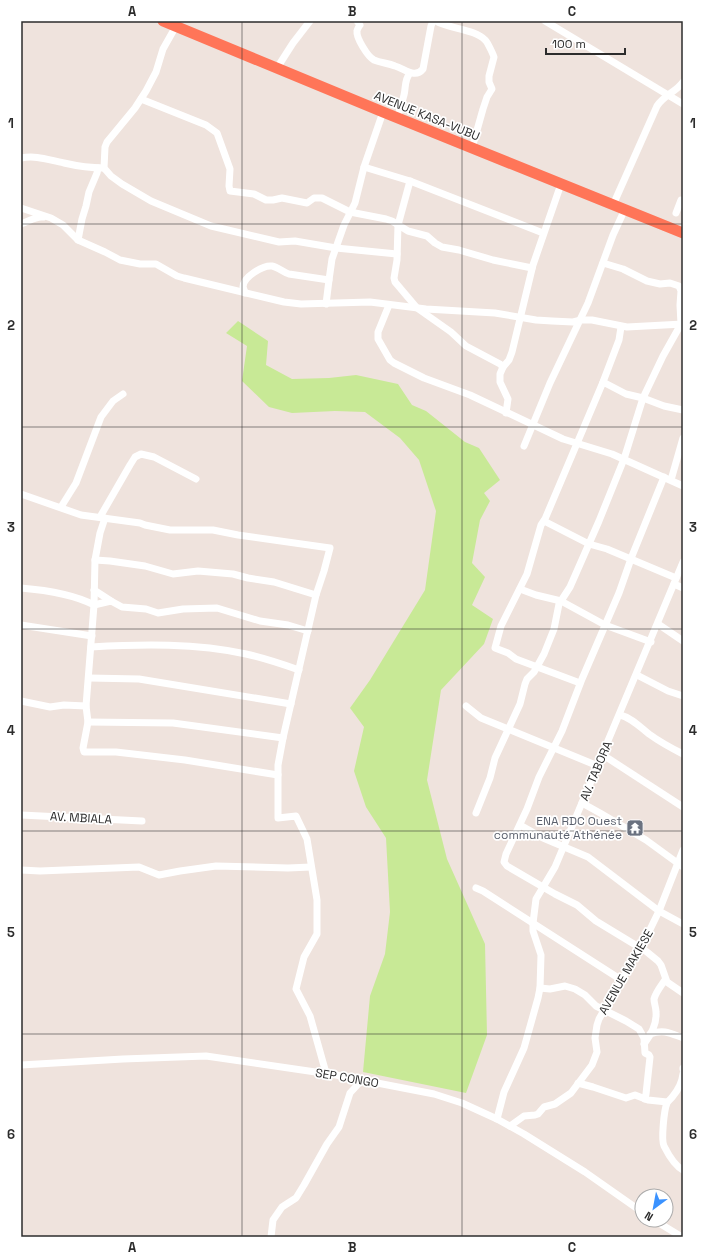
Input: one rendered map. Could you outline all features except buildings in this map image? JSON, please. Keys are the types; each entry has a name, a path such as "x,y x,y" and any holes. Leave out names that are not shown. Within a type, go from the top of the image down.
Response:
{"highway":[{"name":"AVENUE KASA-VUBU","path":"163,21 383,112 683,233"}],"street":[{"path":"277,68 293,43 310,21"},
{"path":"357,21 360,25 357,31 359,39 370,57 383,63 396,66 410,73 418,73 423,69 431,26 434,21 483,38 494,57 489,82 492,89 487,97 472,148"},
{"path":"546,21 683,104"},
{"path":"78,240 89,192 97,173 101,168 107,142 141,99 152,80 163,49 176,26"},
{"path":"398,118 405,92 404,88 407,77 410,73"},
{"path":"613,205 657,106 662,99 675,91 683,82"},
{"path":"141,99 206,125 217,133 230,169 230,191 254,194 269,201 282,198 307,203 314,198 322,198 350,212 386,219 398,224 408,231 429,236 435,243 442,247 532,268"},
{"path":"326,304 332,259 344,225 355,203 364,167 383,112"},
{"path":"21,158 31,156 42,157 64,163 101,168 122,184 151,201 211,226 279,242 295,241 336,248 397,254"},
{"path":"364,167 410,181 543,233"},
{"path":"410,181 398,224 398,260 394,278 395,282 417,308 451,332 466,346 496,361 503,367"},
{"path":"506,413 508,399 500,382 500,374 503,367 510,360 532,268 561,184"},
{"path":"676,213 681,200 683,201"},
{"path":"21,208 51,218 63,225 78,240 123,261 140,264 156,264 177,276 284,302 301,304 370,302 426,310 494,313 536,320 573,322 581,320 596,320 621,327 632,328 682,324"},
{"path":"524,446 550,383 581,320 613,235 625,209"},
{"path":"21,224 40,216 51,218"},
{"path":"476,813 490,778 495,758 520,704 525,684 537,667 554,629 557,610 568,593 624,459 643,398 663,356 682,324 680,305 681,291 679,286 670,283 660,284 647,281 623,269 603,263"},
{"path":"245,293 243,287 246,279 262,268 269,266 275,267 290,274 328,280"},
{"path":"389,305 378,332 378,339 390,360 402,368 466,394 563,439 595,448 624,459 683,486"},
{"path":"580,684 516,659 508,653 495,648 501,626 527,574 538,534 603,382 619,340 621,327"},
{"path":"603,382 626,394 643,398 664,406 683,410"},
{"path":"61,507 76,483 101,417 113,401 122,394"},
{"path":"683,438 667,479 631,560 619,593 580,684 562,731 539,777 528,809 504,858 504,863 544,888 577,905 596,921 654,957 661,965 665,980 670,986 683,993"},
{"path":"196,479 154,457 141,454 135,457 130,465 102,518 95,560 94,606 86,706 88,722 84,752 116,752 185,760 278,775"},
{"path":"21,494 81,515 140,523 170,530 213,530 330,548 316,595 278,765 278,818 296,816 307,839 317,900 317,934 304,957 296,989 310,1016 326,1073"},
{"path":"544,521 589,544 607,549 675,581 683,588"},
{"path":"95,560 144,566 173,574 198,571 233,574 274,582 316,595"},
{"name":"AV. TABORA","path":"497,1119 504,1092 524,1048 540,988 541,955 533,931 536,899 544,888 564,847 683,562"},
{"path":"21,588 67,595 84,600 94,606 111,601"},
{"path":"520,589 536,595 562,601 605,625 650,642"},
{"path":"94,590 122,606 146,609 158,613 183,609 217,608 260,621 288,625 308,631"},
{"path":"658,624 683,641"},
{"path":"21,625 92,636"},
{"path":"91,647 124,645 222,650 275,661 299,670"},
{"path":"637,675 668,691 683,696"},
{"path":"89,678 139,679 291,704"},
{"path":"21,701 50,707 64,705 86,706"},
{"path":"466,706 481,718 598,766"},
{"path":"620,715 632,720 670,748 683,754"},
{"path":"88,722 173,723 283,738"},
{"path":"603,755 683,807"},
{"path":"582,803 600,812 646,840 681,866"},
{"name":"AV. MBIALA","path":"21,815 142,822"},
{"path":"520,825 543,838 588,857 659,911 683,924"},
{"name":"AVENUE MAKIESE","path":"510,1126 524,1116 535,1115 544,1107 561,1101 570,1093 592,1065 597,1052 595,1038 596,1025 641,948 681,866 683,850"},
{"path":"21,870 40,871 139,867 159,875 216,866 288,868 311,867"},
{"path":"476,888 483,891 622,981"},
{"path":"644,1044 651,1034 656,1019 654,1002 655,995 665,980"},
{"path":"540,988 550,989 570,987 585,995 596,1006 626,1021 638,1029 651,1034 658,1031 668,1032 683,1038"},
{"path":"638,1029 644,1038 645,1053 650,1057 645,1099"},
{"name":"SEP CONGO","path":"21,1065 206,1056 326,1073 434,1094 462,1103 510,1126 585,1172 634,1206"},
{"path":"683,1074 674,1096 667,1102 663,1130 663,1145 679,1168 683,1170"},
{"path":"271,1237 273,1220 282,1207 296,1198 326,1144 339,1127 350,1093 362,1080"},
{"path":"578,1083 626,1098 635,1095 653,1101 667,1102"},
{"path":"667,1228 682,1237"}],"green space":[{"path":"238,321 268,341 266,365 292,379 329,378 356,375 398,384 412,405 426,411 465,442 479,448 500,480 484,493 490,501 480,520 472,563 485,577 472,605 493,619 484,644 441,690 427,780 447,859 485,944 487,1035 466,1093 363,1072 370,996 385,954 390,912 386,838 366,807 354,771 364,727 350,708 370,680 425,590 436,511 419,460 400,438 365,412 335,411 292,413 269,407 242,381 247,346 226,333"}],"place":[{"name":"ENA RDC Ouest communauté Athénée","path":"635,828"}]}
